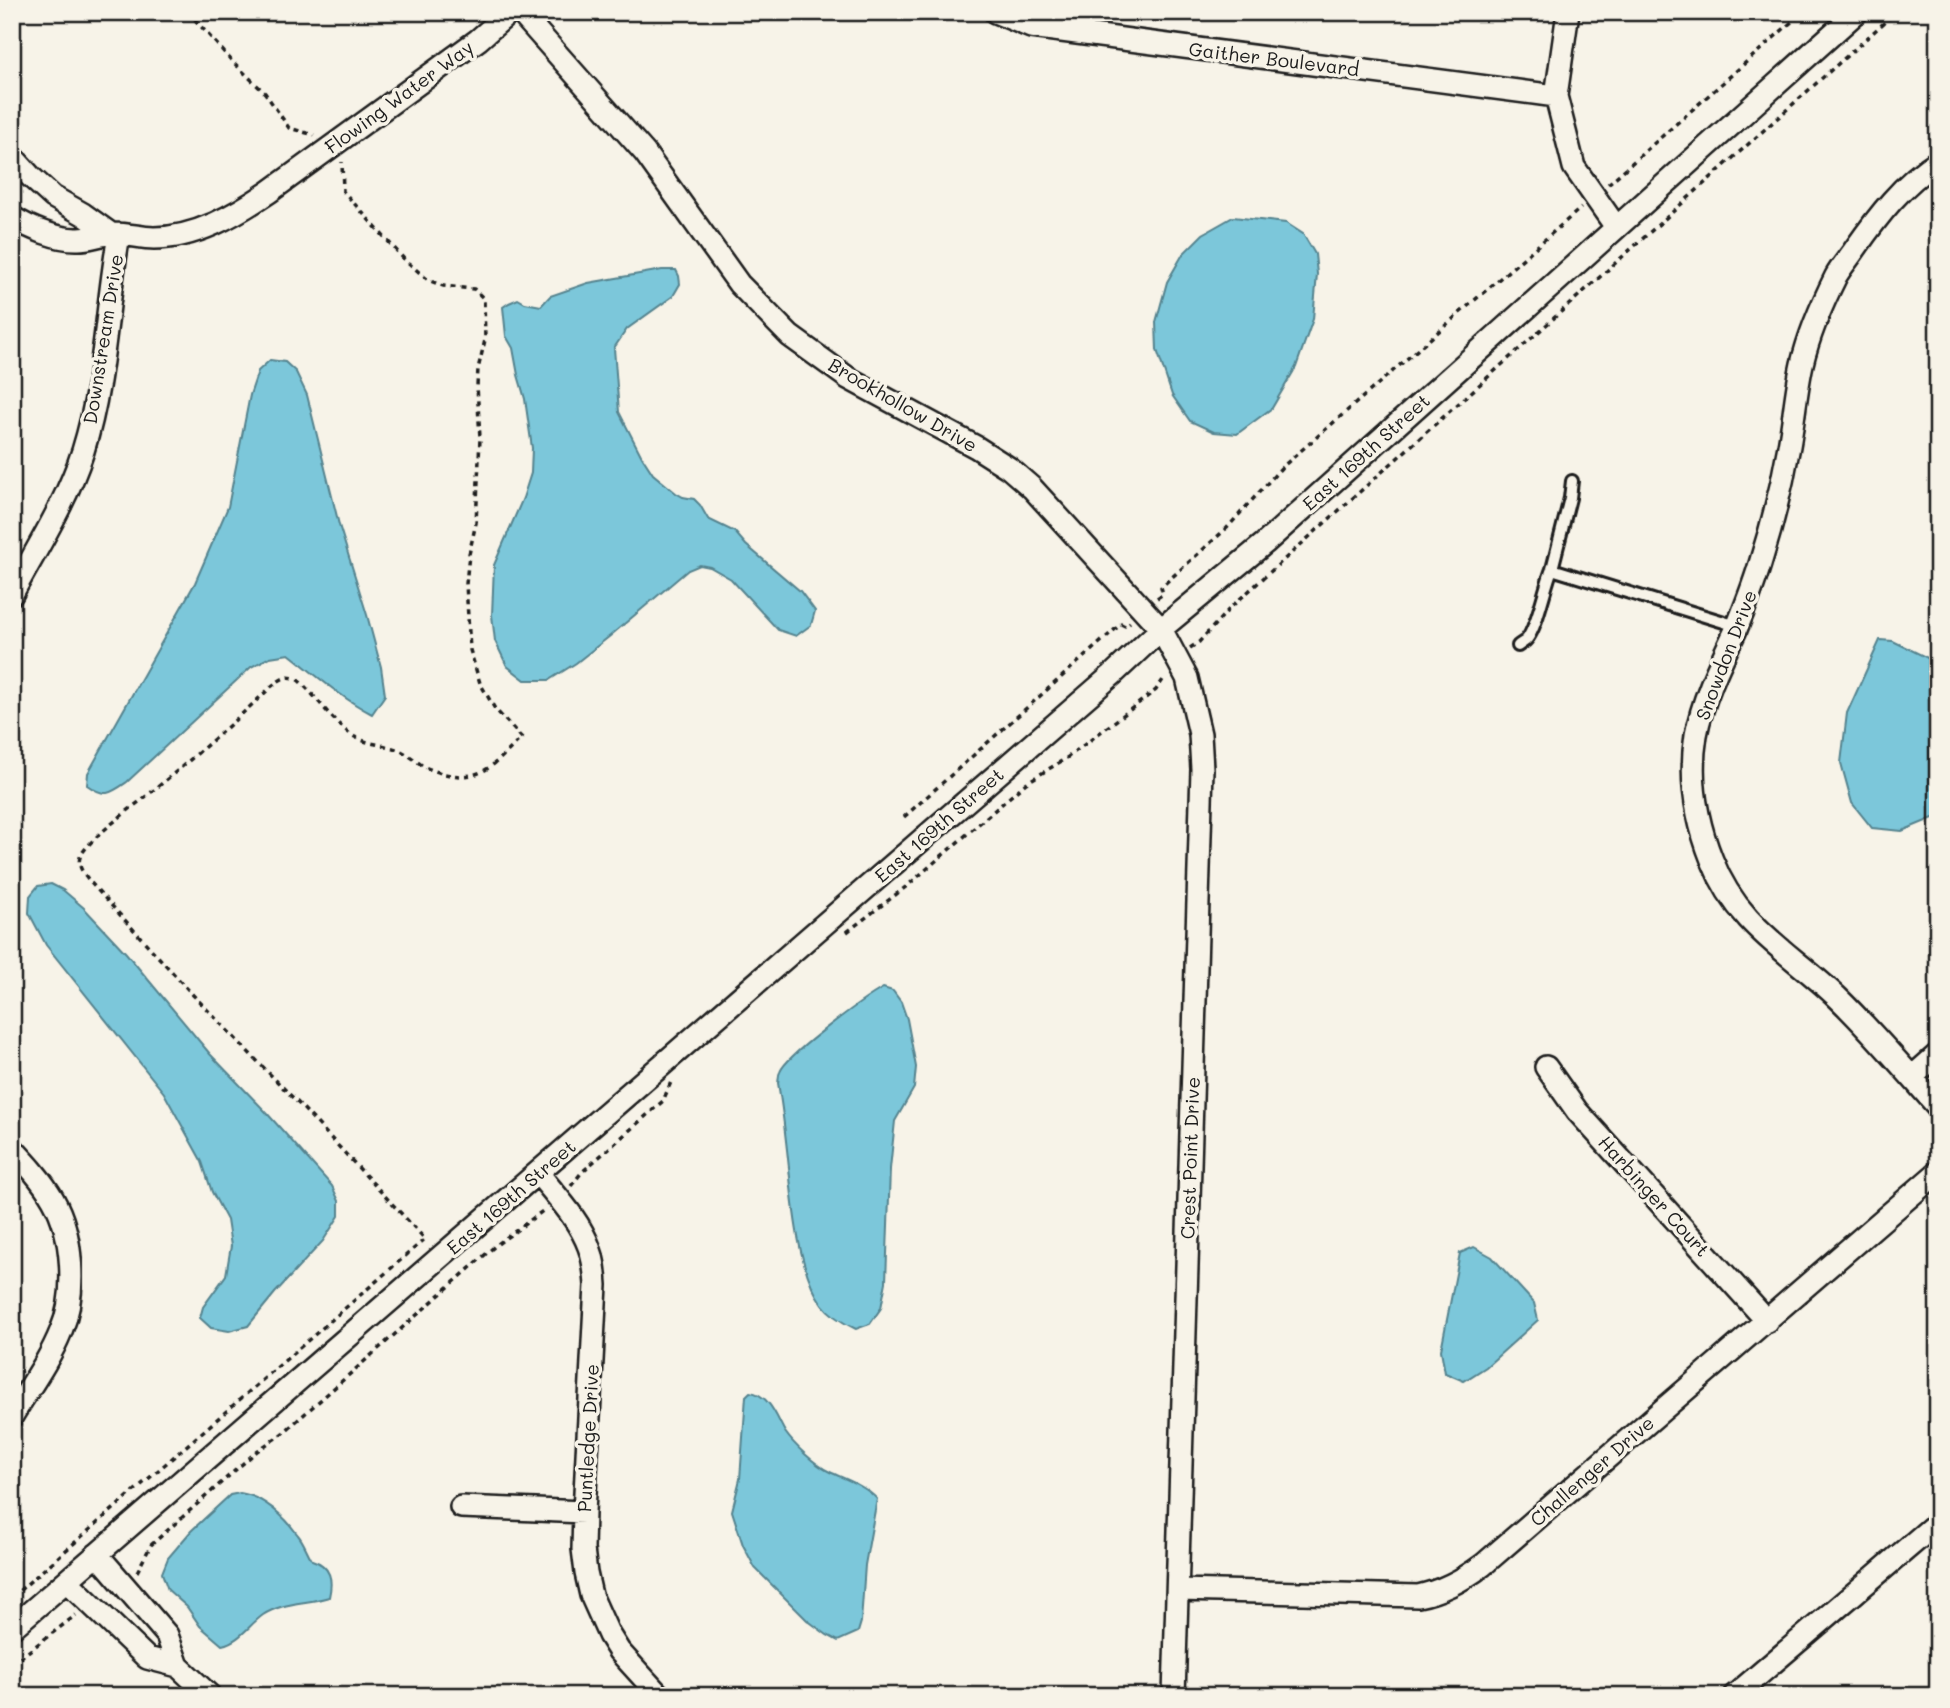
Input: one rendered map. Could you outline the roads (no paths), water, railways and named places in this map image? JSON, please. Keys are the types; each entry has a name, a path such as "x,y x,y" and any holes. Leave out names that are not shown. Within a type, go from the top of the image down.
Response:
{"street":[{"name":"Flowing Water Way","path":"12,217 45,233 75,240 115,234 158,238 201,229 241,210 308,163 478,40 510,12"},
{"name":"Brookhollow Drive","path":"520,12 638,144 739,284 790,336 848,379 976,447 1009,468 1037,492 1161,629"},
{"name":"Gaither Boulevard","path":"995,12 1031,27 1556,96"},
{"path":"1568,12 1556,96 1574,167 1616,227"},
{"name":"East 169th Street","path":"12,1628 1102,684 1161,629 1265,542 1857,12"},
{"path":"12,156 53,197 115,234"},
{"name":"Snowdon Drive","path":"1938,161 1904,187 1871,225 1837,275 1815,322 1802,363 1789,446 1760,565 1702,708 1693,761 1698,813 1713,863 1733,900 1754,925 1834,994 1878,1038 1938,1107"},
{"name":"Downstream Drive","path":"12,594 55,514 82,454 97,399 115,234"},
{"name":"Crest Point Drive","path":"1161,629 1187,678 1200,734 1202,769 1174,1696"},
{"path":"1912,1077 1938,1054"},
{"name":"Harbinger Court","path":"1546,1067 1577,1111 1767,1321"},
{"path":"12,1148 54,1200 66,1238 71,1282 62,1329 12,1416"},
{"name":"Challenger Drive","path":"1178,1590 1418,1596 1434,1593 1466,1578 1938,1172"},
{"name":"Puntledge Drive","path":"538,1173 582,1231 594,1265 596,1285 583,1549 591,1595 620,1651 660,1696"},
{"path":"461,1507 584,1512"},
{"path":"1734,1696 1938,1522"},
{"path":"97,1554 167,1636 178,1666 210,1696"},
{"path":"67,1581 148,1658 178,1666"}],"lane":[{"path":"1518,646 1527,639 1552,569 1572,481"},
{"path":"1552,569 1737,626"}],"water":[{"path":"1233,217 1286,223 1303,234 1315,254 1317,274 1313,319 1296,367 1272,408 1237,434 1214,432 1190,421 1172,395 1157,350 1156,322 1167,282 1183,254 1203,234"},
{"path":"676,270 679,276 680,284 673,296 627,329 614,348 619,412 653,474 676,493 694,499 708,519 735,532 746,545 800,591 815,611 811,625 796,636 778,630 731,579 710,567 700,565 688,570 576,663 549,680 525,680 507,666 495,641 492,615 494,565 523,498 531,473 532,448 525,399 513,348 506,336 503,307 518,299 541,306 550,296 588,283"},
{"path":"270,360 285,362 296,372 307,395 339,525 381,667 385,695 372,714 339,694 289,654 270,657 251,667 127,782 112,792 98,792 87,785 88,773 195,583 228,507 250,395 258,371"},
{"path":"1880,640 1893,641 1938,663 1938,816 1902,831 1872,828 1852,803 1841,763 1847,713"},
{"path":"51,884 63,890 84,908 126,953 210,1054 332,1186 339,1201 339,1216 323,1241 248,1326 229,1331 211,1328 200,1318 203,1307 226,1275 231,1246 227,1220 212,1192 202,1162 164,1093 46,945 29,913 30,896 38,886"},
{"path":"883,988 893,991 901,1002 916,1067 914,1088 895,1121 890,1169 886,1282 881,1308 870,1324 856,1329 838,1319 822,1304 808,1275 795,1220 778,1083 780,1072 796,1053 844,1014"},
{"path":"1474,1247 1492,1257 1534,1303 1538,1320 1486,1367 1464,1381 1445,1373 1441,1350 1460,1253"},
{"path":"750,1392 767,1402 785,1432 812,1460 824,1469 861,1486 877,1499 865,1565 861,1622 858,1632 838,1641 807,1620 755,1568 743,1545 732,1511 740,1479 746,1396"},
{"path":"240,1493 257,1498 287,1521 312,1560 327,1570 330,1591 329,1597 286,1605 270,1611 239,1636 222,1645 200,1626 187,1607 168,1590 162,1573 168,1558 191,1531 230,1495"}]}
